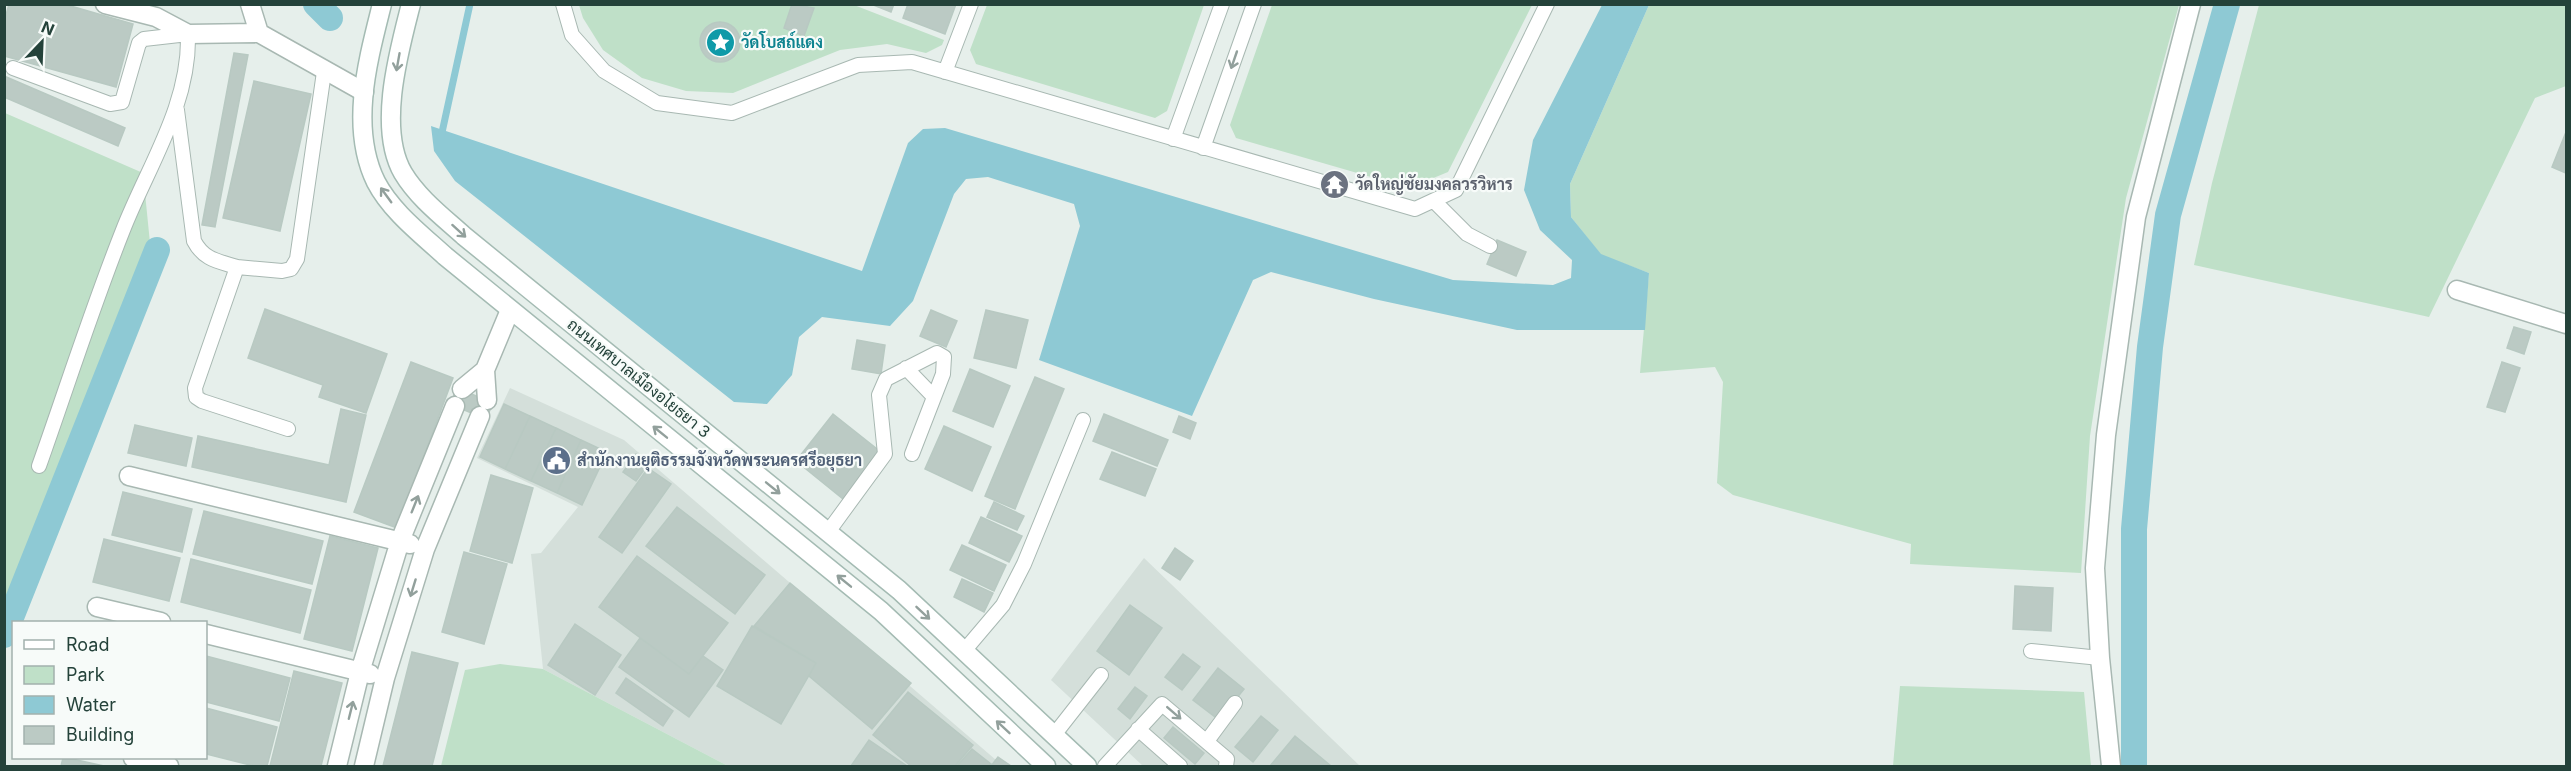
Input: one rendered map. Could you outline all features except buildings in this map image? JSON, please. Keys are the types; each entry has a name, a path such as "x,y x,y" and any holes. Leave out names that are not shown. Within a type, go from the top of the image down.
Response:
{"street":[{"path":"105,4 156,17 188,34 259,33 324,72 364,92"},
{"path":"250,4 259,33"},
{"name":"ถนนเทศบาลเมืองอโยธยา 3","path":"382,4 364,92 362,132 376,182 402,217 510,310 880,611 1046,766"},
{"name":"ถนนเทศบาลเมืองอโยธยา 3","path":"411,4 392,96 391,129 402,171 420,194 464,236 899,590 1087,766"},
{"path":"2111,766 2100,658 2095,568 2106,435 2135,228 2191,4"},
{"path":"2457,290 2566,324"},
{"path":"337,766 360,672 400,541 458,398 484,370 510,310"},
{"path":"364,766 386,678 425,549 484,408 484,370"},
{"path":"129,476 425,549"},
{"path":"425,479 449,489"},
{"path":"97,607 157,621"},
{"path":"380,607 405,614"},
{"path":"207,634 386,678"},
{"path":"344,738 370,744"},
{"path":"138,759 169,766"}],"lane":[{"path":"563,4 572,35 604,71 657,103 732,113 858,65 912,62 1415,209 1456,190 1547,4"},
{"path":"945,72 971,4"},
{"path":"1173,140 1222,4"},
{"path":"1203,148 1254,4"},
{"path":"13,68 110,104 122,102 139,43 144,39 188,34 189,55 176,108 123,229 39,466"},
{"path":"176,108 194,241 200,252 207,258 237,267 282,271 291,269 297,259 324,72"},
{"path":"1434,201 1467,234 1490,246"},
{"path":"237,267 195,388 196,397 202,401 288,429"},
{"path":"828,532 881,463 885,450 879,395 886,379 937,352 944,357 943,374 912,454"},
{"path":"906,368 934,397"},
{"path":"964,651 1009,595 1083,420"},
{"path":"2031,651 2100,658"},
{"path":"1054,735 1101,675"},
{"path":"1207,741 1235,703"},
{"path":"1105,766 1162,704 1227,759 1226,766"},
{"path":"1138,729 1180,766"}],"shaded area":[{"path":"510,388 624,440 1003,766 728,766 543,669 531,554 541,553 578,507 477,458"},
{"path":"1144,558 1360,766 1143,766 1051,680"}],"green space":[{"path":"987,4 1204,5 1167,111 1155,118 976,64 970,50"},
{"path":"1272,4 1532,5 1448,172 1409,188 1236,138 1230,125"},
{"path":"579,5 854,5 944,40 942,45 926,53 887,44 840,50 733,93 686,91 642,78 603,50 583,18"},
{"path":"1649,5 2179,5 2126,198 2090,436 2081,573 1910,564 1911,544 1733,495 1717,483 1723,382 1715,367 1640,373 1649,273 1601,255 1571,217 1570,184"},
{"path":"2259,5 2566,5 2566,86 2535,98 2429,317 2194,265 2212,183"},
{"path":"5,113 143,173 150,243 5,607"},
{"path":"500,664 543,669 728,766 441,766 465,670"},
{"path":"1900,686 2084,692 2091,766 1893,766"}],"water":[{"path":"1602,5 1649,5 1570,184 1571,217 1601,254 1649,273 1645,330 1517,330 1374,299 1271,272 1253,280 1192,416 1039,360 1080,226 1074,204 988,177 966,179 954,194 913,301 890,326 822,317 799,337 792,375 767,404 734,402 455,181 434,151 431,126 862,271 908,143 923,129 945,128 1453,280 1553,285 1571,278 1572,260 1540,230 1524,190 1533,140"}],"waterway":[{"path":"316,4 330,18"},
{"path":"441,137 470,4"},
{"path":"2134,766 2134,529 2150,347 2168,215 2227,4"},
{"path":"4,635 157,250"}],"place":[{"name":"วัดโบสถ์แดง","path":"720,42"},
{"name":"วัดใหญ่ชัยมงคลวรวิหาร","path":"1334,184"},
{"name":"สำนักงานยุติธรรมจังหวัดพระนครศรีอยุธยา","path":"556,460"}]}
